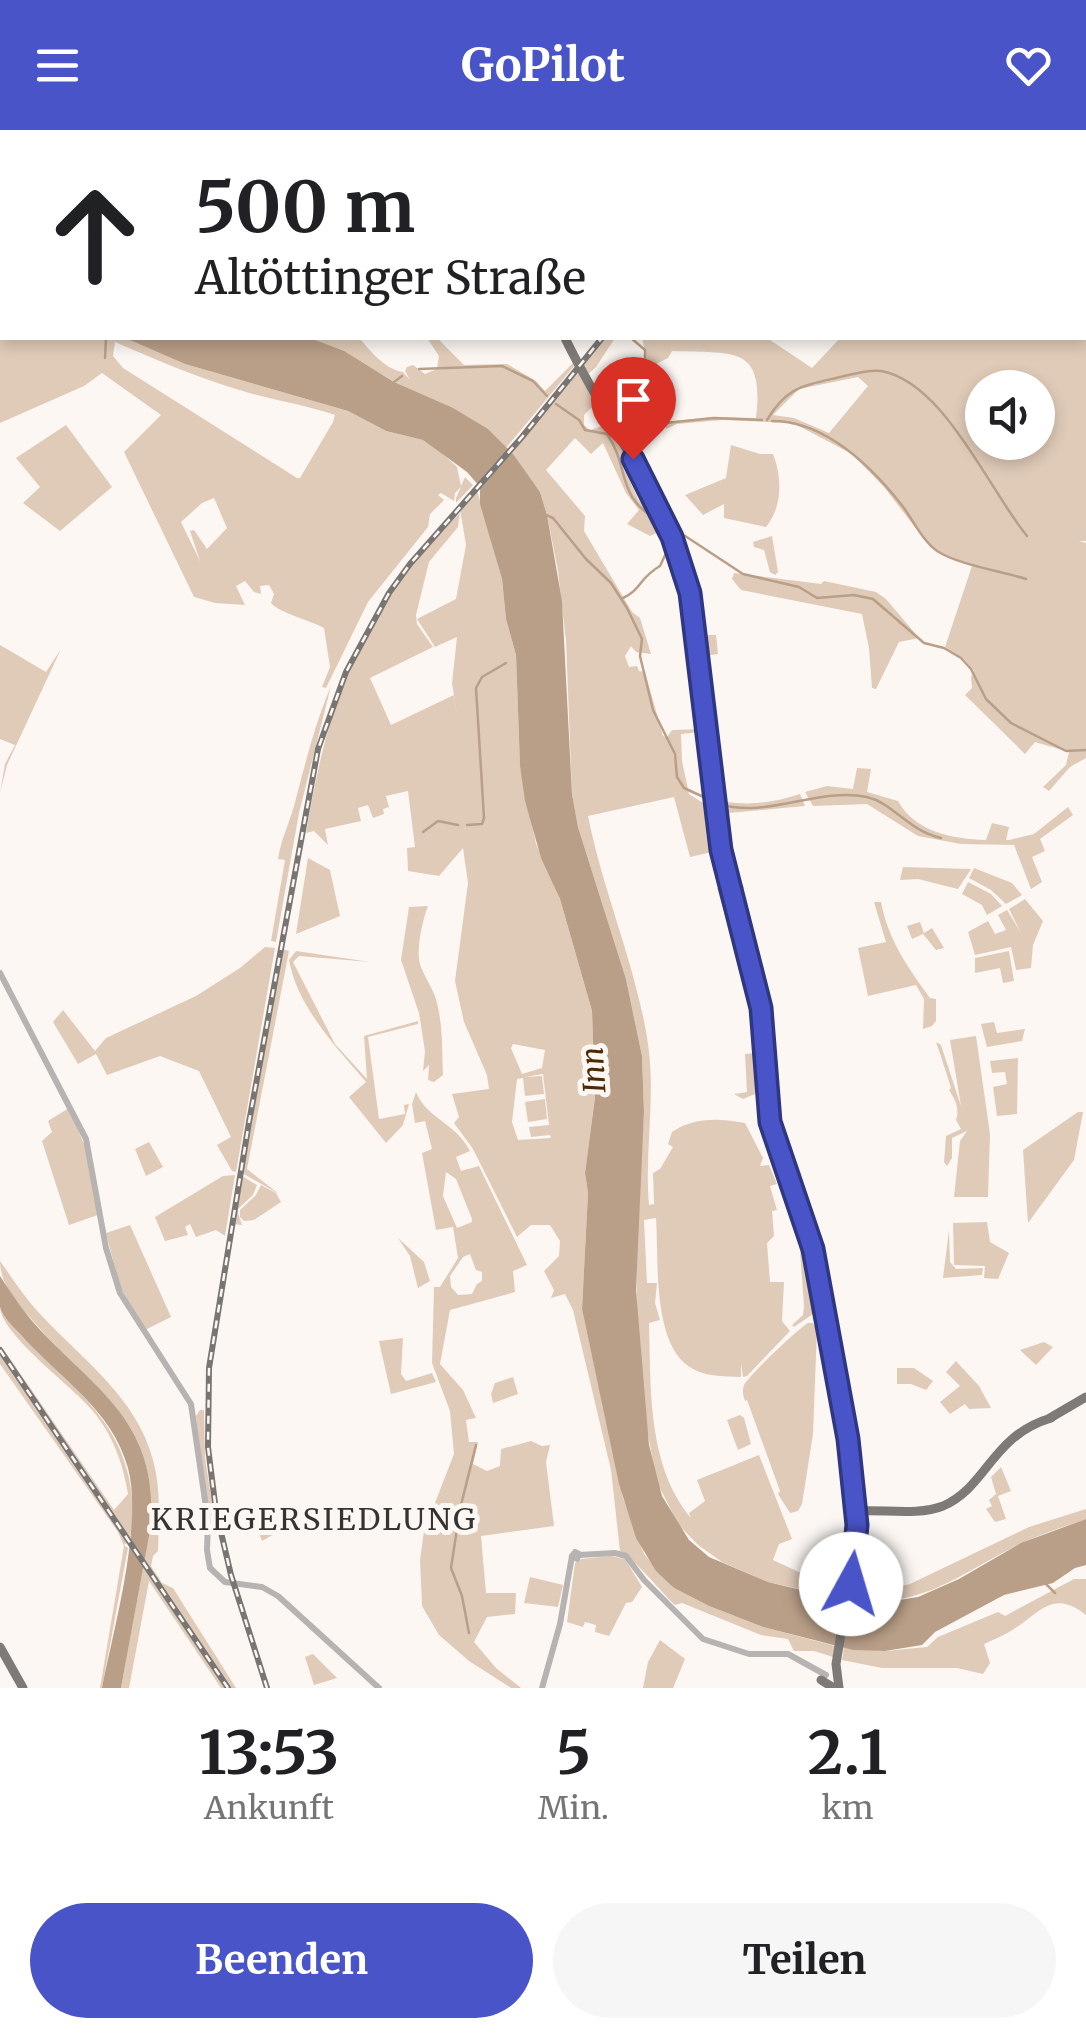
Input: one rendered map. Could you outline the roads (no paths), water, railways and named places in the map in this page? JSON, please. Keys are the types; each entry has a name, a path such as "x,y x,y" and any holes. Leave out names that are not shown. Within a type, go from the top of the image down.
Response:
{"main road":[{"path":"566,340 666,523 692,603 721,850 761,1008 770,1122 810,1237 827,1316 856,1499 850,1589 832,1681"},
{"path":"856,1511 923,1510 948,1503 972,1484 1006,1442 1086,1397"},
{"path":"856,1499 872,1510"},
{"path":"857,1525 872,1510"},
{"path":"0,1647 23,1688"}],"street":[{"path":"0,973 86,1139 106,1248 120,1293 192,1408 208,1521 206,1550 210,1568 225,1582 258,1586 278,1596 380,1688"},
{"path":"542,1688 575,1559 614,1552 626,1556 702,1639 748,1654 788,1654 832,1681"}],"waterway":[{"path":"105,358 106,340"},
{"path":"633,340 645,350 645,366"},
{"path":"419,369 502,366 533,381 547,396"},
{"path":"647,370 665,423 714,418 762,420"},
{"path":"767,420 788,395 813,383 870,371 904,379 945,416 1027,536"},
{"path":"394,382 402,376"},
{"path":"556,404 579,420 585,430 607,434 636,503 661,522"},
{"path":"772,421 811,429 847,450 892,493 937,551 968,564 1026,579"},
{"path":"546,515 611,583 627,608 642,639 640,656 653,710 675,754 677,777 684,788 710,800"},
{"path":"673,528 743,574 799,587 817,598 854,595 873,599 924,643 961,658 986,699 1011,723 1066,751 1086,750"},
{"path":"623,598 660,566 667,551"},
{"path":"467,825 482,824 484,818 476,688 482,677 506,663"},
{"path":"719,804 756,808 830,796 867,797 941,838"},
{"path":"423,832 438,821 458,825"},
{"path":"469,1633 462,1596 451,1568 476,1445"},
{"path":"1046,1584 1055,1593"}],"railway":[{"path":"267,1688 231,1575 216,1511 208,1447 209,1368 249,1122 318,749 346,672 389,593 600,340"},
{"path":"0,1350 228,1688"}],"district":[{"name":"KRIEGERSIEDLUNG","path":"314,1520"}],"water label":[{"name":"Inn","path":"594,1070"}]}
